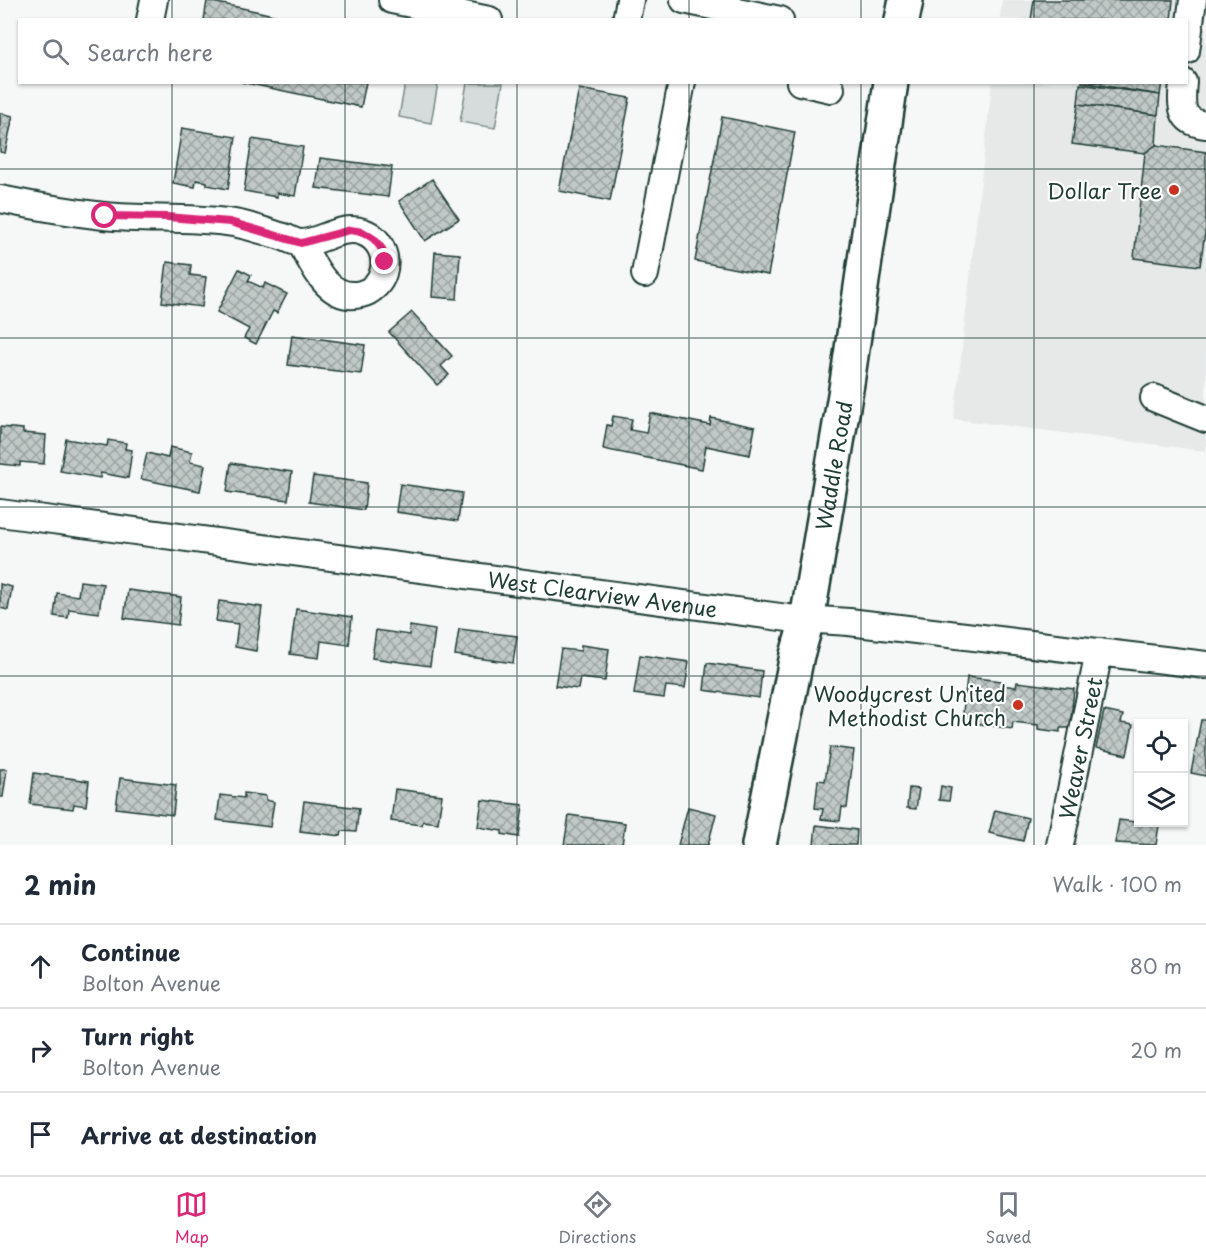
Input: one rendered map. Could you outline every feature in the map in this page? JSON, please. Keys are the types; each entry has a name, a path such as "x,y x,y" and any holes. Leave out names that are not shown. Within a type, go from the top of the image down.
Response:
{"main road":[{"path":"902,18 906,0"},
{"name":"Waddle Road","path":"759,845 797,655 807,620 847,383 891,84"}],"street":[{"path":"150,18 154,0"},
{"path":"392,0 418,3 481,18"},
{"path":"626,18 630,0"},
{"path":"684,0 770,18"},
{"path":"1188,36 1193,0"},
{"path":"645,274 682,84"},
{"path":"809,84 831,89"},
{"path":"1183,84 1182,106 1186,118 1197,124 1206,125"},
{"path":"0,200 105,216 167,217 230,222 301,243"},
{"path":"1154,398 1206,419"},
{"name":"West Clearview Avenue","path":"0,513 807,620 849,622 1206,665"},
{"name":"Weaver Street","path":"1060,845 1099,652"}],"shaded area":[{"path":"1002,0 1206,0 1206,451 954,419 992,84 1188,84 1188,18 1000,18"},
{"path":"405,84 438,84 431,123 399,117"},
{"path":"467,84 503,84 495,128 460,122"}],"building":[{"path":"1034,0 1173,0 1171,18 1031,18"},
{"path":"207,1 286,18 204,18"},
{"path":"251,84 366,84 361,107"},
{"path":"1080,84 1160,95 1158,115 1078,104"},
{"path":"1093,84 1162,84 1160,95"},
{"path":"579,89 630,98 610,201 559,191"},
{"path":"1078,104 1158,115 1156,145 1145,153 1072,144"},
{"path":"0,113 13,116 5,153 0,152"},
{"path":"722,117 795,132 768,275 695,261"},
{"path":"182,128 236,137 228,189 207,185 207,182 196,180 195,187 173,183"},
{"path":"252,139 303,147 295,196 277,193 277,197 244,191"},
{"name":"Dollar Tree","path":"1156,145 1206,152 1206,227 1200,266 1134,258 1145,153"},
{"path":"320,158 392,167 388,197 316,188"},
{"path":"432,179 459,219 425,241 399,201"},
{"path":"435,252 460,254 457,299 432,297"},
{"path":"167,262 191,265 190,275 206,277 202,307 162,302"},
{"path":"239,269 251,275 248,281 263,288 265,283 287,294 277,313 273,311 256,344 244,338 249,329 217,312"},
{"path":"412,312 452,356 441,366 449,375 437,385 389,332"},
{"path":"292,335 365,345 361,374 288,365"},
{"path":"650,413 710,425 711,418 755,427 750,455 706,446 702,469 603,449 607,425 611,426 613,416 632,419 630,430 646,433"},
{"path":"0,427 23,429 23,433 46,435 44,464 20,462 20,466 0,464"},
{"path":"66,439 107,446 108,440 126,443 125,449 132,450 128,478 101,473 100,478 60,471"},
{"path":"170,447 192,452 190,462 205,465 200,491 141,479 147,453 168,458"},
{"path":"231,463 292,472 288,500 227,492"},
{"path":"313,476 367,483 364,510 309,502"},
{"path":"400,484 462,493 458,521 396,512"},
{"path":"80,581 103,584 99,613 69,609 68,618 54,616 57,593 78,596"},
{"path":"0,584 12,587 8,610 0,608"},
{"path":"128,590 181,597 178,625 124,618"},
{"path":"219,601 262,607 256,651 235,647 238,624 216,621"},
{"path":"296,609 352,617 349,645 321,641 319,658 290,654"},
{"path":"410,626 435,630 430,666 372,658 376,630 409,635"},
{"path":"459,629 517,636 513,663 455,655"},
{"path":"581,645 609,649 605,681 580,678 578,689 555,686 561,649 581,651"},
{"path":"640,655 689,662 685,688 666,686 664,698 634,694"},
{"path":"707,663 762,671 759,698 704,690"},
{"name":"Woodycrest United Methodist Church","path":"967,677 1001,681 1001,685 1016,687 1017,682 1074,689 1070,728 1060,728 1060,732 1038,729 1038,725 1013,722 1012,729 962,721"},
{"path":"1104,711 1123,715 1121,723 1133,725 1127,755 1096,748"},
{"path":"1201,720 1206,720 1206,776 1191,773"},
{"path":"830,747 854,750 847,808 842,807 840,821 821,819 823,809 815,808 818,780 825,781"},
{"path":"0,769 7,769 3,797 0,797"},
{"path":"34,773 89,781 86,806 74,804 73,809 30,804"},
{"path":"120,778 176,785 173,815 116,808"},
{"path":"941,786 951,788 949,801 939,800"},
{"path":"909,788 919,789 916,809 907,808"},
{"path":"395,789 442,795 438,823 423,821 422,825 391,821"},
{"path":"244,793 266,796 266,800 274,802 270,827 217,820 220,795 244,798"},
{"path":"482,800 523,805 519,837 502,834 502,831 478,827"},
{"path":"304,801 359,808 356,832 342,831 341,836 300,831"},
{"path":"688,807 716,814 708,845 678,845"},
{"path":"995,810 1028,818 1023,841 989,833"},
{"path":"569,815 625,823 622,845 564,845"},
{"path":"1119,820 1134,822 1134,827 1159,827 1156,845 1115,843"},
{"path":"816,825 857,830 856,845 814,845"}],"place":[{"name":"Dollar Tree","path":"1174,190"},
{"name":"Woodycrest United Methodist Church","path":"1018,705"}],"route":[{"path":"105,216 167,217 230,222 301,243 350,230 363,232 374,239 382,249 385,262"}]}
